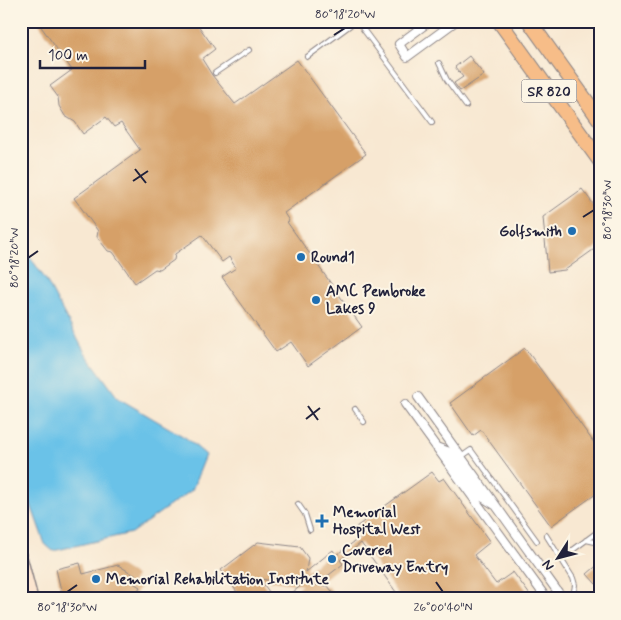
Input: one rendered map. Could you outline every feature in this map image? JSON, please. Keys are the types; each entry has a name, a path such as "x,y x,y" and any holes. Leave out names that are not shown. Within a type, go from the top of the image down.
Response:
{"highway":[{"name":"SR 820","path":"499,21 600,161"},
{"name":"SR 820","path":"529,21 592,105 600,120"}],"street":[{"path":"430,21 399,44 407,57 456,21"},
{"path":"418,398 455,461 547,599"},
{"path":"405,404 436,447 455,461 479,495 495,505 563,599"},
{"path":"21,557 32,599"}],"lane":[{"path":"307,57 356,21 432,122"},
{"path":"215,73 249,50"},
{"path":"439,63 446,80 466,106"},
{"path":"355,409 364,422"},
{"path":"455,461 471,450 537,541"},
{"path":"298,504 305,514 310,530"},
{"path":"562,558 600,531"},
{"path":"546,535 562,558 575,585 573,596 569,599"},
{"path":"586,540 595,542"}],"water":[{"path":"21,244 46,280 84,351 118,398 186,438 206,455 192,490 131,533 53,551 45,544 27,494 21,457"}],"building":[{"path":"37,21 195,21 215,49 202,59 235,104 297,60 366,154 284,213 289,221 287,222 362,327 308,366 291,342 276,352 222,277 236,268 229,257 222,262 202,235 175,254 174,260 160,270 155,269 135,283 113,252 108,251 97,237 98,231 74,198 140,150 121,123 114,127 106,117 83,134 75,122 65,116 59,106 58,97 50,86 72,70"},
{"path":"469,56 484,75 460,91 454,83 463,77 455,67"},
{"name":"Golfsmith","path":"582,189 600,213 600,245 565,270 548,272 543,217"},
{"path":"525,348 600,451 600,491 551,526 481,430 473,436 450,403"},
{"path":"432,472 439,481 444,478 490,542 474,555 496,584 513,572 533,599 401,599 361,543 340,560 343,564 316,585 328,586 338,599 284,599 302,585 260,579 274,599 242,599 221,570 258,542 300,547 308,558 306,572 333,550 336,555 358,539 361,534 356,527"},
{"name":"Memorial Rehabilitation Institute","path":"80,563 83,574 118,565 136,576 132,582 140,587 133,599 63,599 56,569"},
{"path":"600,563 600,581 596,584 587,574"}],"place":[{"name":"Golfsmith","path":"572,231"},
{"name":"Round1","path":"301,257"},
{"name":"AMC Pembroke Lakes 9","path":"316,300"},
{"name":"Memorial Hospital West","path":"322,521"},
{"name":"Covered Driveway Entry","path":"332,559"},
{"name":"Memorial Rehabilitation Institute","path":"96,579"}]}
